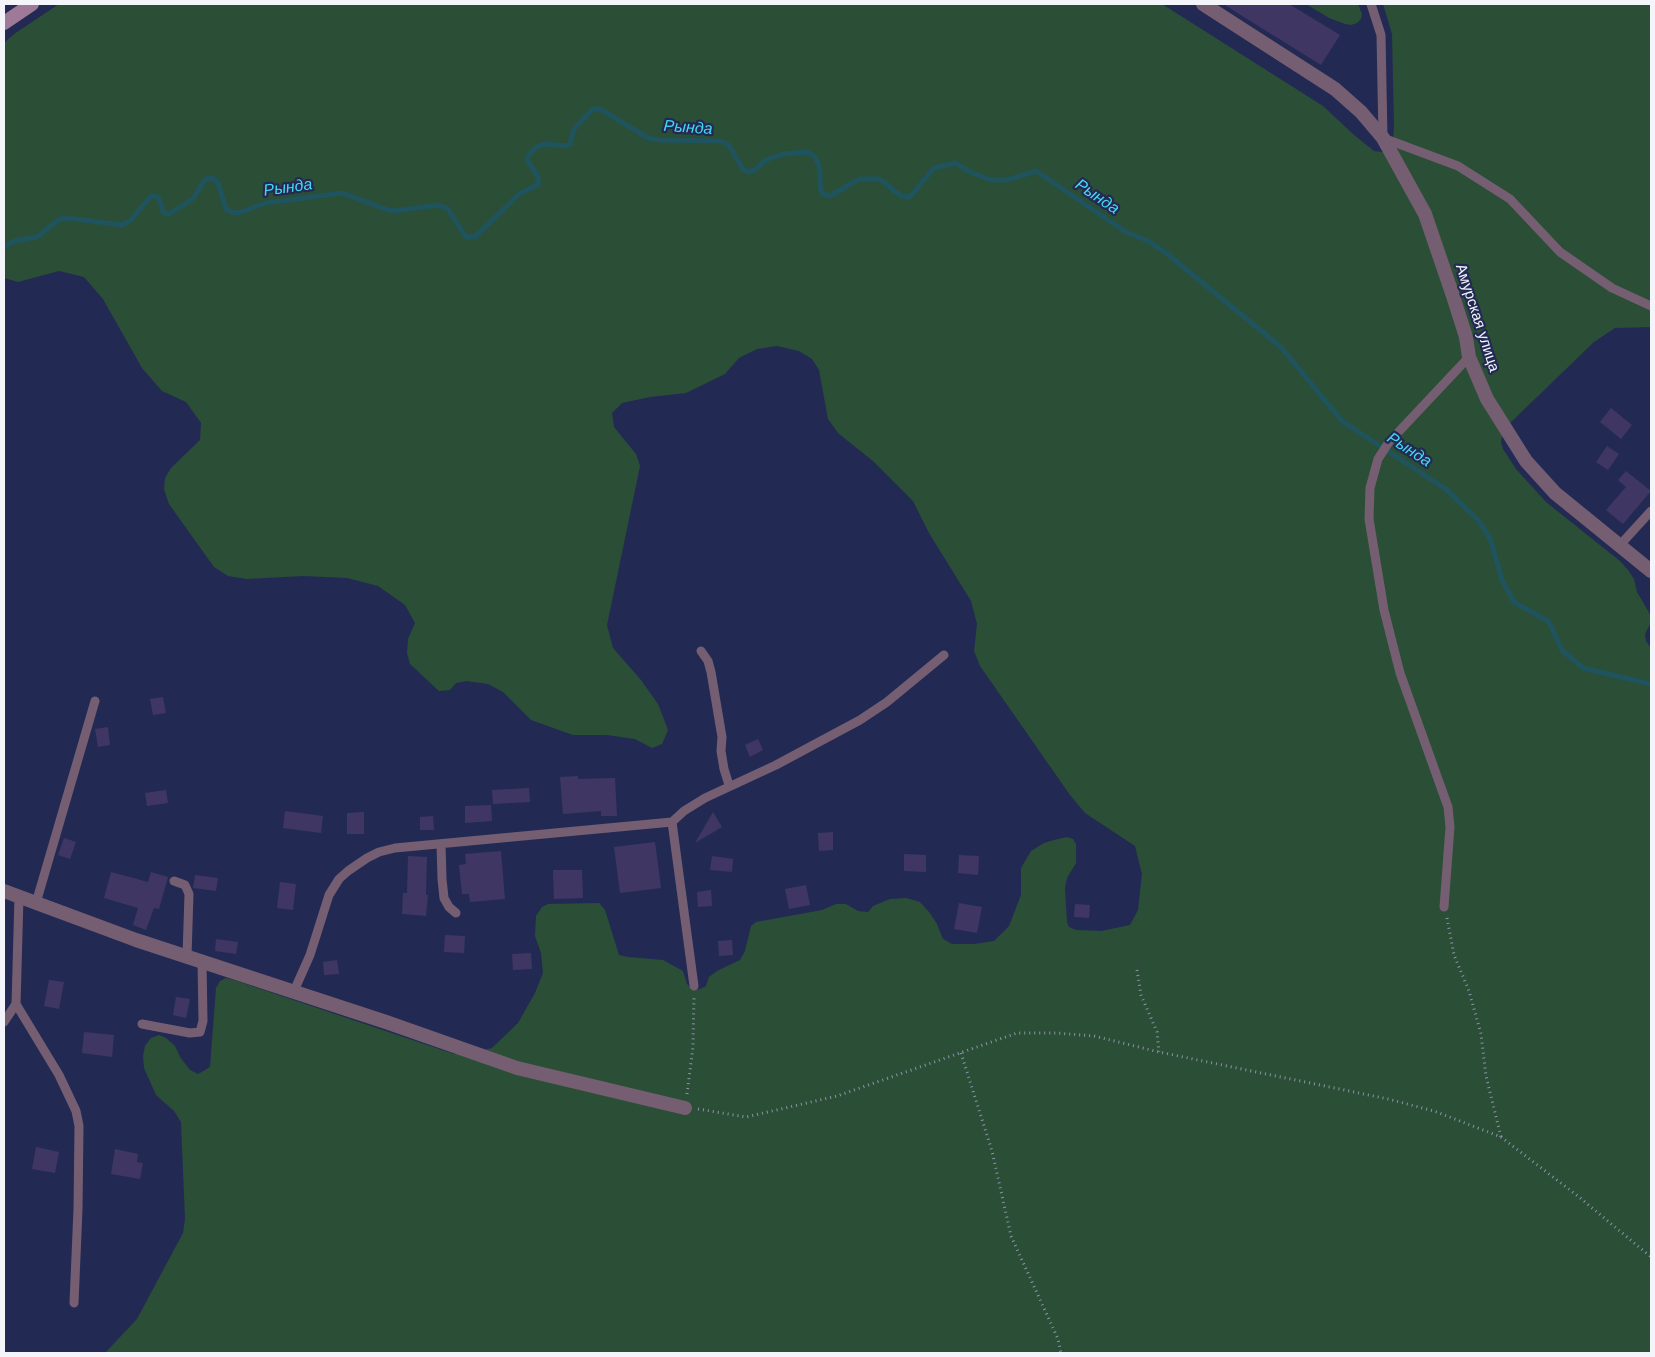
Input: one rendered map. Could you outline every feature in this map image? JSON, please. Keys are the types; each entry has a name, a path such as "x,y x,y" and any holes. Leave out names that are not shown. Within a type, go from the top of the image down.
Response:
{"main road":[{"path":"4,23 27,4"}],"street":[{"name":"Амурская улица","path":"1203,4 1334,89 1361,112 1383,138 1425,214 1466,337 1469,357 1488,399 1526,461 1555,493 1651,571"},
{"path":"4,891 202,962 294,991 517,1068 686,1108"}],"lane":[{"path":"1371,4 1381,35 1383,138 1458,166 1510,198 1560,252 1612,288 1651,306"},
{"path":"1444,907 1450,827 1448,807 1400,673 1384,610 1369,520 1370,488 1378,459 1389,442 1469,357"},
{"path":"1620,545 1651,511"},
{"path":"700,651 708,661 711,672 722,737 721,750 724,769 729,786"},
{"path":"294,991 310,956 329,895 339,879 348,871 379,852 395,848 672,822 684,811 705,798 776,766 860,720 887,702 944,655"},
{"path":"36,903 95,701"},
{"path":"672,822 694,986"},
{"path":"441,844 444,898 449,907 456,913"},
{"path":"174,881 185,885 189,894 187,956"},
{"path":"4,1022 16,1004 19,897"},
{"path":"142,1024 190,1033 200,1032 204,1020 202,962"},
{"path":"16,1004 59,1075 76,1112 79,1126 74,1303"}],"path":[{"path":"1444,907 1454,955 1469,991 1481,1034 1486,1076 1501,1137"},
{"path":"1137,970 1141,995 1157,1032 1159,1052"},
{"path":"694,986 693,1046 686,1108 712,1110 746,1117 838,1096 1017,1033 1056,1033 1094,1036 1159,1052 1388,1098 1434,1111 1501,1137 1579,1197 1651,1257"},
{"path":"961,1053 992,1151 1011,1236 1058,1338 1062,1353"}],"green space":[{"path":"59,4 1162,4 1323,106 1374,151 1382,152 1389,151 1393,141 1394,125 1392,34 1383,4 1651,4 1651,327 1615,328 1594,342 1509,424 1503,432 1501,442 1503,449 1516,469 1546,502 1620,561 1628,570 1634,579 1637,592 1651,616 1651,622 1645,634 1646,641 1651,648 1651,1353 105,1353 137,1319 183,1233 185,1219 181,1122 174,1111 156,1095 144,1068 143,1056 145,1046 151,1038 159,1035 175,1046 180,1057 190,1070 198,1074 210,1067 216,988 220,981 226,978 454,1054 468,1054 492,1048 518,1023 535,993 543,973 541,953 535,936 536,916 542,907 548,904 599,903 605,910 619,955 663,960 683,971 687,984 693,990 706,986 709,977 740,960 745,951 751,926 756,922 822,910 836,904 846,904 858,911 868,912 873,906 890,899 906,898 920,902 937,924 943,939 952,944 974,944 994,941 1009,926 1021,895 1021,868 1031,851 1044,843 1054,840 1067,837 1073,839 1076,844 1076,863 1067,878 1065,888 1067,922 1069,927 1076,930 1101,931 1130,925 1138,910 1142,874 1135,846 1085,813 1070,795 980,666 974,651 977,624 971,601 929,533 913,501 874,462 838,433 828,419 819,370 812,359 799,351 777,346 757,349 739,358 725,374 686,393 650,397 622,403 612,413 614,427 636,454 640,466 607,625 613,648 641,680 658,704 668,730 662,744 652,748 635,739 607,735 573,735 531,720 503,692 488,684 466,681 456,683 450,690 439,691 410,664 407,653 408,639 415,623 405,605 378,586 347,578 303,576 247,579 228,576 214,567 169,504 164,489 165,478 171,468 200,440 201,423 186,402 162,391 142,368 103,299 84,277 59,271 18,282 4,278 4,43 14,34"},
{"path":"1306,4 1358,4 1362,14 1361,19 1351,25 1345,24 1329,18"}],"building":[{"path":"1223,4 1289,4 1340,35 1321,65"},
{"path":"1611,408 1632,425 1621,439 1600,422"},
{"path":"1607,446 1619,454 1608,470 1596,462"},
{"path":"1626,471 1651,491 1623,524 1606,510 1626,487 1618,480"},
{"path":"163,697 166,713 153,715 150,699"},
{"path":"108,727 110,745 98,747 95,729"},
{"path":"758,739 763,750 750,757 745,745"},
{"path":"578,776 578,779 615,778 617,816 601,816 601,811 563,814 560,777"},
{"path":"529,788 530,802 493,804 492,790"},
{"path":"166,790 168,803 147,806 145,793"},
{"path":"491,805 492,821 465,823 465,806"},
{"path":"285,811 323,816 321,833 283,828"},
{"path":"364,812 364,834 347,834 347,813"},
{"path":"713,812 722,827 695,843"},
{"path":"433,816 434,830 420,830 420,817"},
{"path":"833,832 833,850 819,851 818,833"},
{"path":"64,838 76,842 70,859 58,855"},
{"path":"655,842 661,888 620,893 614,847"},
{"path":"501,851 505,899 470,902 469,894 462,894 459,865 466,864 465,854"},
{"path":"904,854 926,855 926,872 904,871"},
{"path":"959,855 979,856 978,875 958,873"},
{"path":"408,856 427,857 426,895 428,895 426,916 402,914 403,893 407,893"},
{"path":"712,856 733,859 732,872 710,870"},
{"path":"553,870 582,870 583,898 554,899"},
{"path":"111,872 148,882 151,872 168,877 159,909 154,908 146,930 133,925 138,908 104,898"},
{"path":"195,875 218,878 216,891 193,888"},
{"path":"280,882 296,884 293,910 277,908"},
{"path":"806,885 810,905 789,909 785,889"},
{"path":"711,890 712,906 698,907 697,892"},
{"path":"959,903 982,907 977,933 954,929"},
{"path":"1075,904 1090,905 1089,918 1074,917"},
{"path":"445,935 465,936 464,953 444,952"},
{"path":"216,939 238,942 236,954 215,951"},
{"path":"732,940 733,955 719,956 718,941"},
{"path":"531,953 532,969 513,970 512,954"},
{"path":"337,960 339,974 324,975 323,962"},
{"path":"49,980 64,982 59,1009 44,1006"},
{"path":"176,997 190,999 186,1018 173,1015"},
{"path":"84,1032 114,1035 112,1057 82,1053"},
{"path":"36,1147 59,1152 55,1173 32,1169"},
{"path":"115,1149 138,1154 137,1162 143,1163 140,1179 111,1174"}],"waterway":[{"name":"Рында","path":"4,247 14,241 37,237 60,219 68,218 122,225 130,221 151,196 158,197 164,213 169,214 193,199 204,181 208,178 214,179 218,183 226,209 231,212 238,213 266,203 342,193 388,210 396,211 437,205 447,208 466,237 475,237 519,194 537,185 539,182 537,175 527,160 535,148 544,144 567,146 570,144 574,129 593,109 600,109 648,138 659,140 719,141 728,144 743,169 748,172 755,170 766,160 783,154 808,152 814,156 819,165 821,191 823,194 830,196 860,179 879,179 895,192 902,196 910,197 934,168 955,163 972,173 991,180 1007,180 1036,171 1126,232 1148,241 1166,253 1281,347 1342,421 1447,490 1478,520 1490,538 1502,580 1514,602 1549,622 1562,650 1583,668 1651,684"}]}
